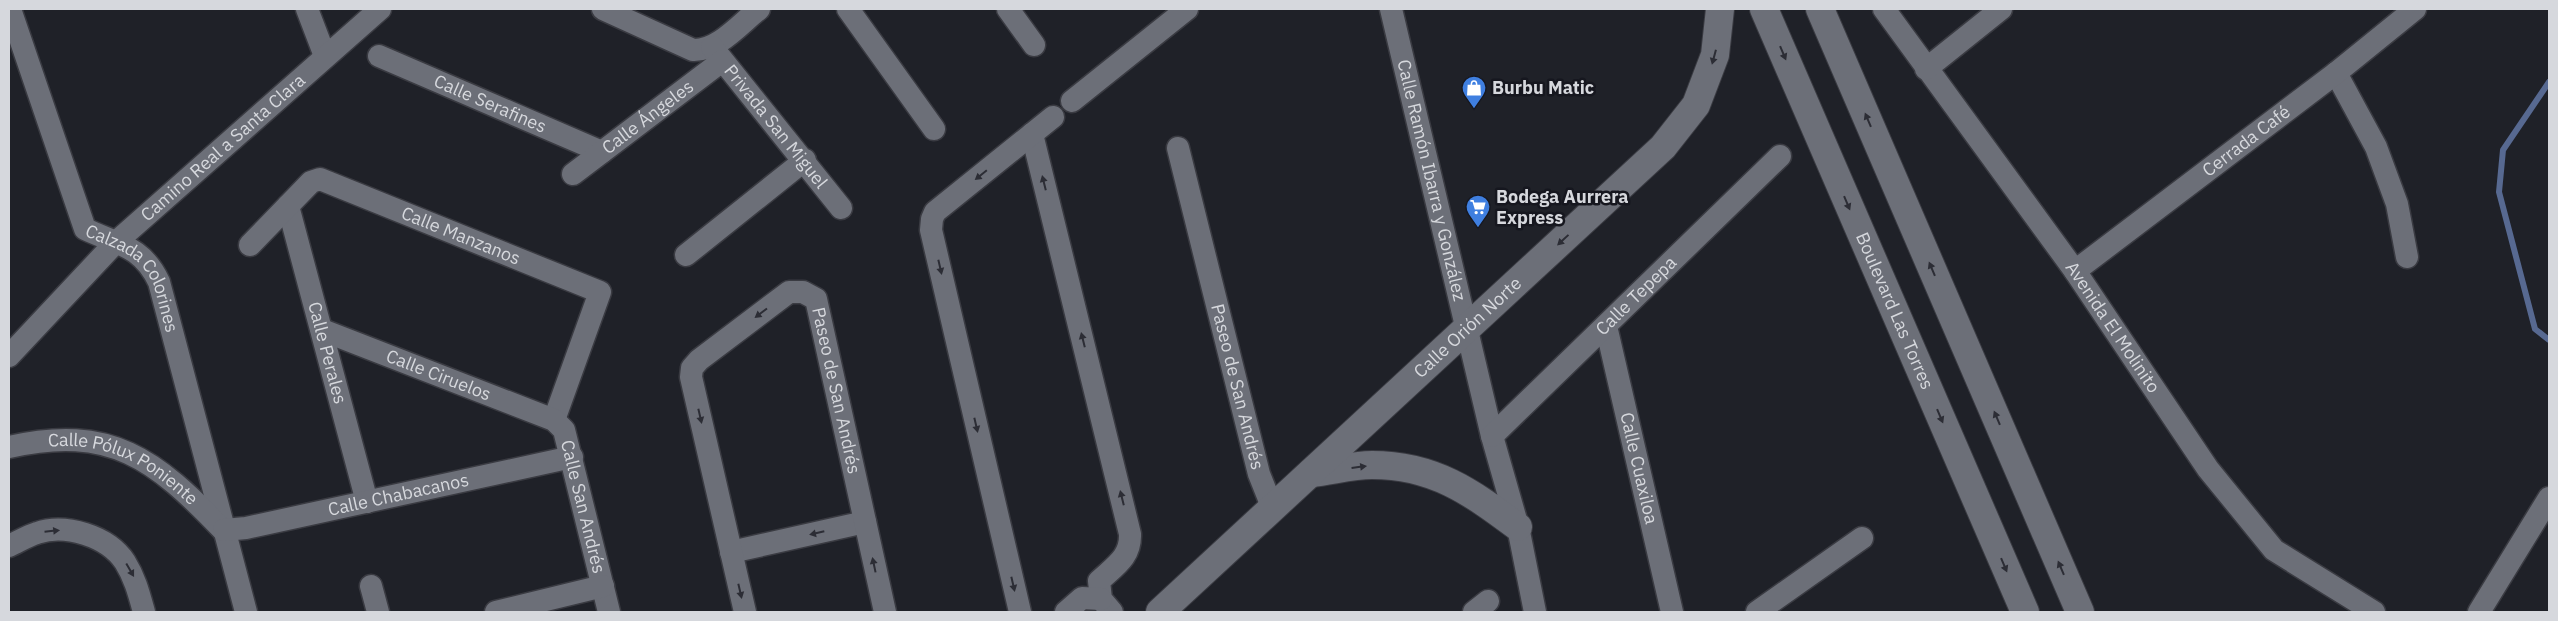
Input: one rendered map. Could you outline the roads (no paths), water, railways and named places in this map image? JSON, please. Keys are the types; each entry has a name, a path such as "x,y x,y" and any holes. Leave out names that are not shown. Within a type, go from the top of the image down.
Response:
{"main road":[{"name":"Calle Orión Norte","path":"1160,612 1468,329 1662,147 1696,105 1715,55 1720,9"},
{"name":"Boulevard Las Torres","path":"1764,9 2025,612"},
{"path":"1820,9 2080,612"},
{"path":"1311,473 1372,465 1425,472 1471,493 1518,527"}],"street":[{"name":"Calzada Colorines","path":"10,9 85,229 114,243 135,250 152,268 159,282 246,612"},
{"path":"307,9 326,56"},
{"name":"Camino Real a Santa Clara","path":"9,356 114,243 380,9"},
{"path":"604,9 692,50 702,50 717,54"},
{"name":"Calle Ángeles","path":"574,174 717,54 759,9"},
{"path":"848,9 934,129"},
{"path":"1008,9 1034,45"},
{"path":"1072,101 1187,9"},
{"name":"Calle Ramón Ibarra y González","path":"1391,9 1492,436 1518,527 1535,612"},
{"name":"Avenida El Molinito","path":"1884,9 2075,271 2208,469 2274,550 2374,612"},
{"path":"1926,68 2002,9"},
{"name":"Cerrada Café","path":"2075,271 2336,73 2415,9"},
{"name":"Privada San Miguel","path":"717,54 805,160 841,208"},
{"name":"Calle Serafines","path":"379,56 602,152"},
{"path":"2336,73 2376,147 2397,204 2407,257"},
{"path":"1020,612 931,230 935,212 1053,117"},
{"path":"1032,134 1130,534 1131,546 1125,557 1092,600"},
{"name":"Paseo de San Andrés","path":"1178,148 1259,474 1272,509"},
{"name":"Calle Tepepa","path":"1492,436 1780,156"},
{"path":"686,256 805,160"},
{"name":"Calle Manzanos","path":"288,206 311,182 320,179 600,292"},
{"path":"250,246 288,206"},
{"name":"Calle Perales","path":"288,206 367,502"},
{"name":"Calle San Andrés","path":"600,292 554,420 564,430 572,457 609,612"},
{"name":"Paseo de San Andrés","path":"745,612 691,377 692,368 699,360 789,292 803,292 816,299 884,612"},
{"name":"Calle Cuaxiloa","path":"1606,326 1672,612"},
{"name":"Calle Ciruelos","path":"322,330 554,420"},
{"name":"Calle Pólux Poniente","path":"9,447 40,440 76,438 113,446 142,459 167,475 224,530"},
{"name":"Calle Chabacanos","path":"224,530 246,528 572,457"},
{"path":"2479,612 2549,498"},
{"path":"731,552 865,522"},
{"path":"9,546 38,533 51,530 74,531 98,540 110,547 123,559 136,581 144,612"},
{"path":"1757,612 1862,538"},
{"path":"371,586 378,612"},
{"path":"496,612 603,586"}],"waterway":[{"path":"2549,82 2503,150 2499,192 2535,329 2549,340"}],"place":[{"name":"Burbu Matic","path":"1474,109"},
{"name":"Bodega Aurrera Express","path":"1478,228"}]}
